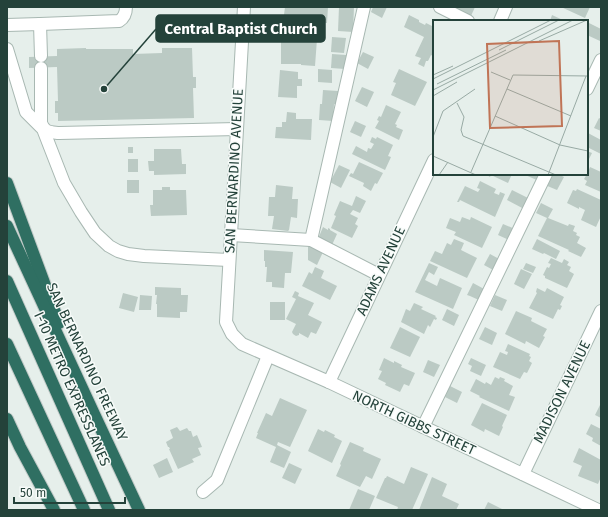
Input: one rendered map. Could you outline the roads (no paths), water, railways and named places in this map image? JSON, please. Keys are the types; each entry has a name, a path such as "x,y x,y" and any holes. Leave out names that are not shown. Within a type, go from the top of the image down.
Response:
{"highway":[{"path":"7,183 94,414"},
{"name":"SAN BERNARDINO FREEWAY","path":"7,226 140,510"},
{"name":"I-10 METRO EXPRESSLANES","path":"7,281 109,510"},
{"path":"7,344 84,510"},
{"path":"7,419 20,447"},
{"path":"7,422 54,510"}],"street":[{"path":"7,25 119,21 124,18 126,7"},
{"name":"SAN BERNARDINO AVENUE","path":"232,334 226,322 244,7"},
{"path":"311,240 364,7"},
{"path":"440,7 466,20"},
{"path":"500,20 506,7"},
{"path":"40,24 41,123 64,183 95,233 108,246 128,254 229,260"},
{"path":"7,49 26,112 49,132 155,132 237,129"},
{"path":"588,87 601,60"},
{"name":"ADAMS AVENUE","path":"329,382 433,162"},
{"path":"423,427 546,175"},
{"path":"231,235 311,240 380,275"},
{"name":"MADISON AVENUE","path":"523,474 601,311"},
{"name":"NORTH GIBBS STREET","path":"232,334 242,344 329,382 598,510"},
{"path":"203,492 217,480 268,356"}],"place":[{"name":"Central Baptist Church","path":"104,89"}]}
